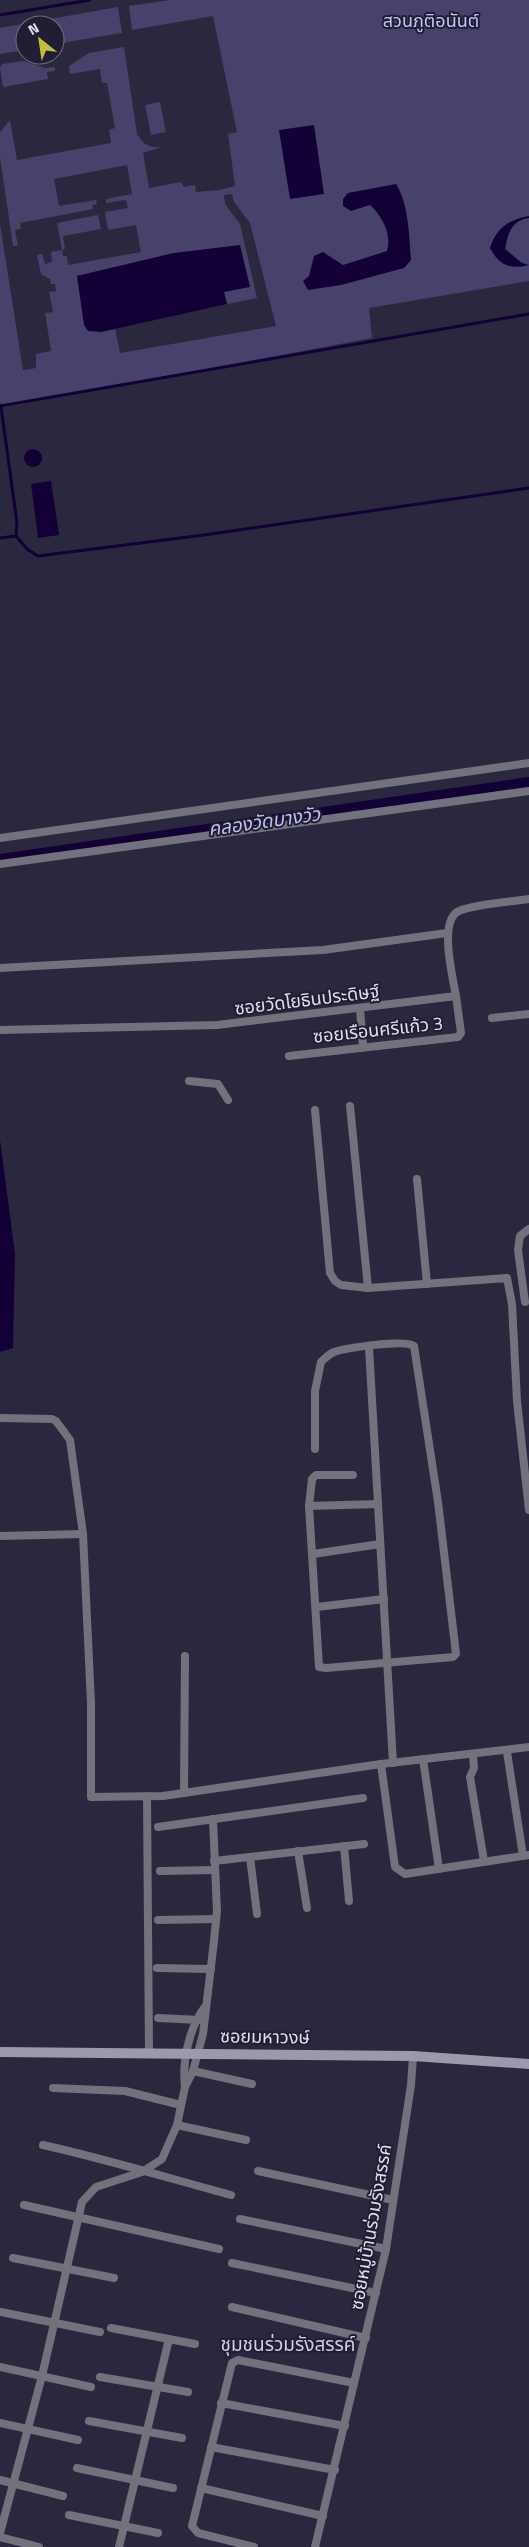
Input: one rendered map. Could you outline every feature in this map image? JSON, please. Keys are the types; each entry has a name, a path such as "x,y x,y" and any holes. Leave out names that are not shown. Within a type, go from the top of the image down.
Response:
{"street":[{"path":"0,838 529,763"},
{"path":"0,864 529,791"},
{"path":"456,996 447,933 453,917 458,911 529,899"},
{"path":"0,968 314,951 447,933"},
{"name":"ซอยวัดโยธินประดิษฐ์","path":"0,1030 217,1025 456,996"},
{"name":"ซอยเรือนศรีแก้ว 3","path":"289,1056 460,1036 456,996"},
{"path":"360,1009 363,1046"},
{"path":"492,1018 529,1014"},
{"path":"188,1081 218,1084 228,1100"},
{"path":"350,1106 368,1288"},
{"path":"315,1110 330,1273 335,1282 341,1285 368,1288 506,1278 512,1304 518,1401 529,1510"},
{"path":"417,1179 428,1284"},
{"path":"512,1304 527,1302 518,1250 520,1236 529,1229"},
{"path":"315,1449 315,1391 321,1362 335,1352 369,1346 406,1343 416,1349 438,1502 456,1654 449,1659 320,1668 314,1554 309,1506 312,1479 314,1475 353,1475"},
{"path":"369,1346 393,1763"},
{"path":"0,1418 48,1418 56,1421 70,1440 83,1534 91,1703 91,1797 184,1793 382,1764 473,1756 529,1747"},
{"path":"309,1506 378,1504"},
{"path":"0,1536 83,1534"},
{"path":"314,1554 380,1544"},
{"path":"316,1607 384,1599"},
{"path":"184,1793 185,1656"},
{"path":"382,1764 395,1867 405,1874 526,1856 507,1752"},
{"path":"473,1756 474,1768 470,1777 484,1861"},
{"path":"423,1759 439,1869"},
{"path":"147,1796 149,2052"},
{"path":"158,1827 363,1798"},
{"path":"39,2547 0,2535 12,2484 42,2376 82,2202 96,2187 142,2172 162,2159 177,2125 186,2087 192,2072 193,2052 204,2008 216,1919 213,1818"},
{"path":"214,1861 364,1844"},
{"path":"344,1846 349,1901"},
{"path":"298,1851 307,1908"},
{"path":"250,1857 257,1914"},
{"path":"160,1871 215,1870"},
{"path":"158,1920 216,1919"},
{"path":"157,1968 210,1968"},
{"path":"158,2018 201,2020"},
{"name":"ซอยมหาวงษ์","path":"0,2052 193,2052 413,2056 529,2064"},
{"path":"186,2087 184,2066 193,2052"},
{"name":"ซอยหมู่บ้านร่วมรังสรรค์","path":"316,2547 386,2249 411,2084 413,2056"},
{"path":"192,2072 252,2084"},
{"path":"53,2088 126,2091 182,2106"},
{"path":"177,2125 246,2140"},
{"path":"43,2145 105,2158 142,2172 231,2195"},
{"path":"258,2171 393,2200"},
{"path":"24,2205 219,2249"},
{"path":"240,2218 386,2249"},
{"path":"13,2258 114,2278"},
{"path":"232,2263 376,2292"},
{"path":"232,2307 366,2338"},
{"path":"1,2312 100,2332"},
{"path":"111,2328 195,2344"},
{"path":"119,2547 169,2339"},
{"path":"254,2547 194,2532 192,2526 212,2447 229,2367 234,2361 354,2383"},
{"path":"0,2367 91,2387"},
{"path":"100,2377 188,2392"},
{"path":"221,2403 345,2426"},
{"path":"89,2422 182,2438"},
{"path":"0,2423 78,2440"},
{"path":"212,2447 335,2470"},
{"path":"77,2468 173,2488"},
{"path":"0,2480 62,2496"},
{"path":"202,2488 323,2516"},
{"path":"69,2515 158,2533"}],"green space":[{"name":"สวนภูติอนันต์","path":"170,0 529,0 529,281 369,308 372,338 5,407 0,403 0,224 23,370 36,368 36,354 51,351 45,313 53,312 49,292 56,291 55,284 51,284 50,279 41,274 37,255 42,254 45,264 52,262 51,252 62,250 63,256 67,256 68,265 141,252 136,225 108,230 105,212 128,208 126,200 106,203 106,199 132,194 127,165 54,179 59,206 96,200 97,204 92,205 93,209 20,223 21,229 15,230 18,246 13,246 0,157 0,132 10,120 17,160 111,143 109,130 115,128 107,83 102,83 100,69 70,74 69,66 89,53 124,47 137,134 147,145 162,147 143,153 149,188 181,182 184,187 195,185 196,192 219,190 235,186 228,134 237,132 213,16 132,30 129,6","holes":["232,194 234,202 250,223 276,326 120,353 115,329 101,332 77,276 174,253 224,292 227,304 257,298 240,224 225,204 224,195"]},
{"path":"118,7 122,33 65,42 65,16"},
{"path":"15,25 15,52 0,54 0,28"},
{"path":"15,62 15,65 55,67 55,71 47,72 48,79 3,87 0,68 2,64"},
{"path":"160,102 166,132 151,135 145,105"},
{"path":"98,215 101,229 63,236 65,249 62,250 57,223"}],"shaded area":[{"path":"314,125 324,194 290,199 279,130"},
{"path":"396,184 404,201 406,211 411,260 404,268 341,285 308,290 303,281 309,276 314,256 323,252 343,265 387,251 387,232 382,220 374,209 370,205 351,211 343,206 343,199 348,193"},
{"path":"529,216 529,218 518,222 511,229 505,249 522,263 529,265 516,267 506,265 493,254 490,248 493,241 500,230 510,222"},
{"path":"240,245 250,287 224,292 227,304 101,332 88,331 84,325 77,276 174,253"},
{"path":"29,449 37,449 42,454 40,465 29,467 24,462 24,454"},
{"path":"51,481 59,535 38,538 31,484"},
{"path":"0,1140 15,1254 13,1348 0,1352"}],"waterway":[{"path":"0,15 90,0"},
{"path":"0,406 529,314"},
{"path":"1,407 17,523 16,536"},
{"path":"0,538 16,536 27,549 38,556 204,535 529,488"},
{"name":"คลองวัดบางวัว","path":"0,859 529,782"}],"district":[{"name":"ชุมชนร่วมรังสรรค์","path":"288,2344"}]}
